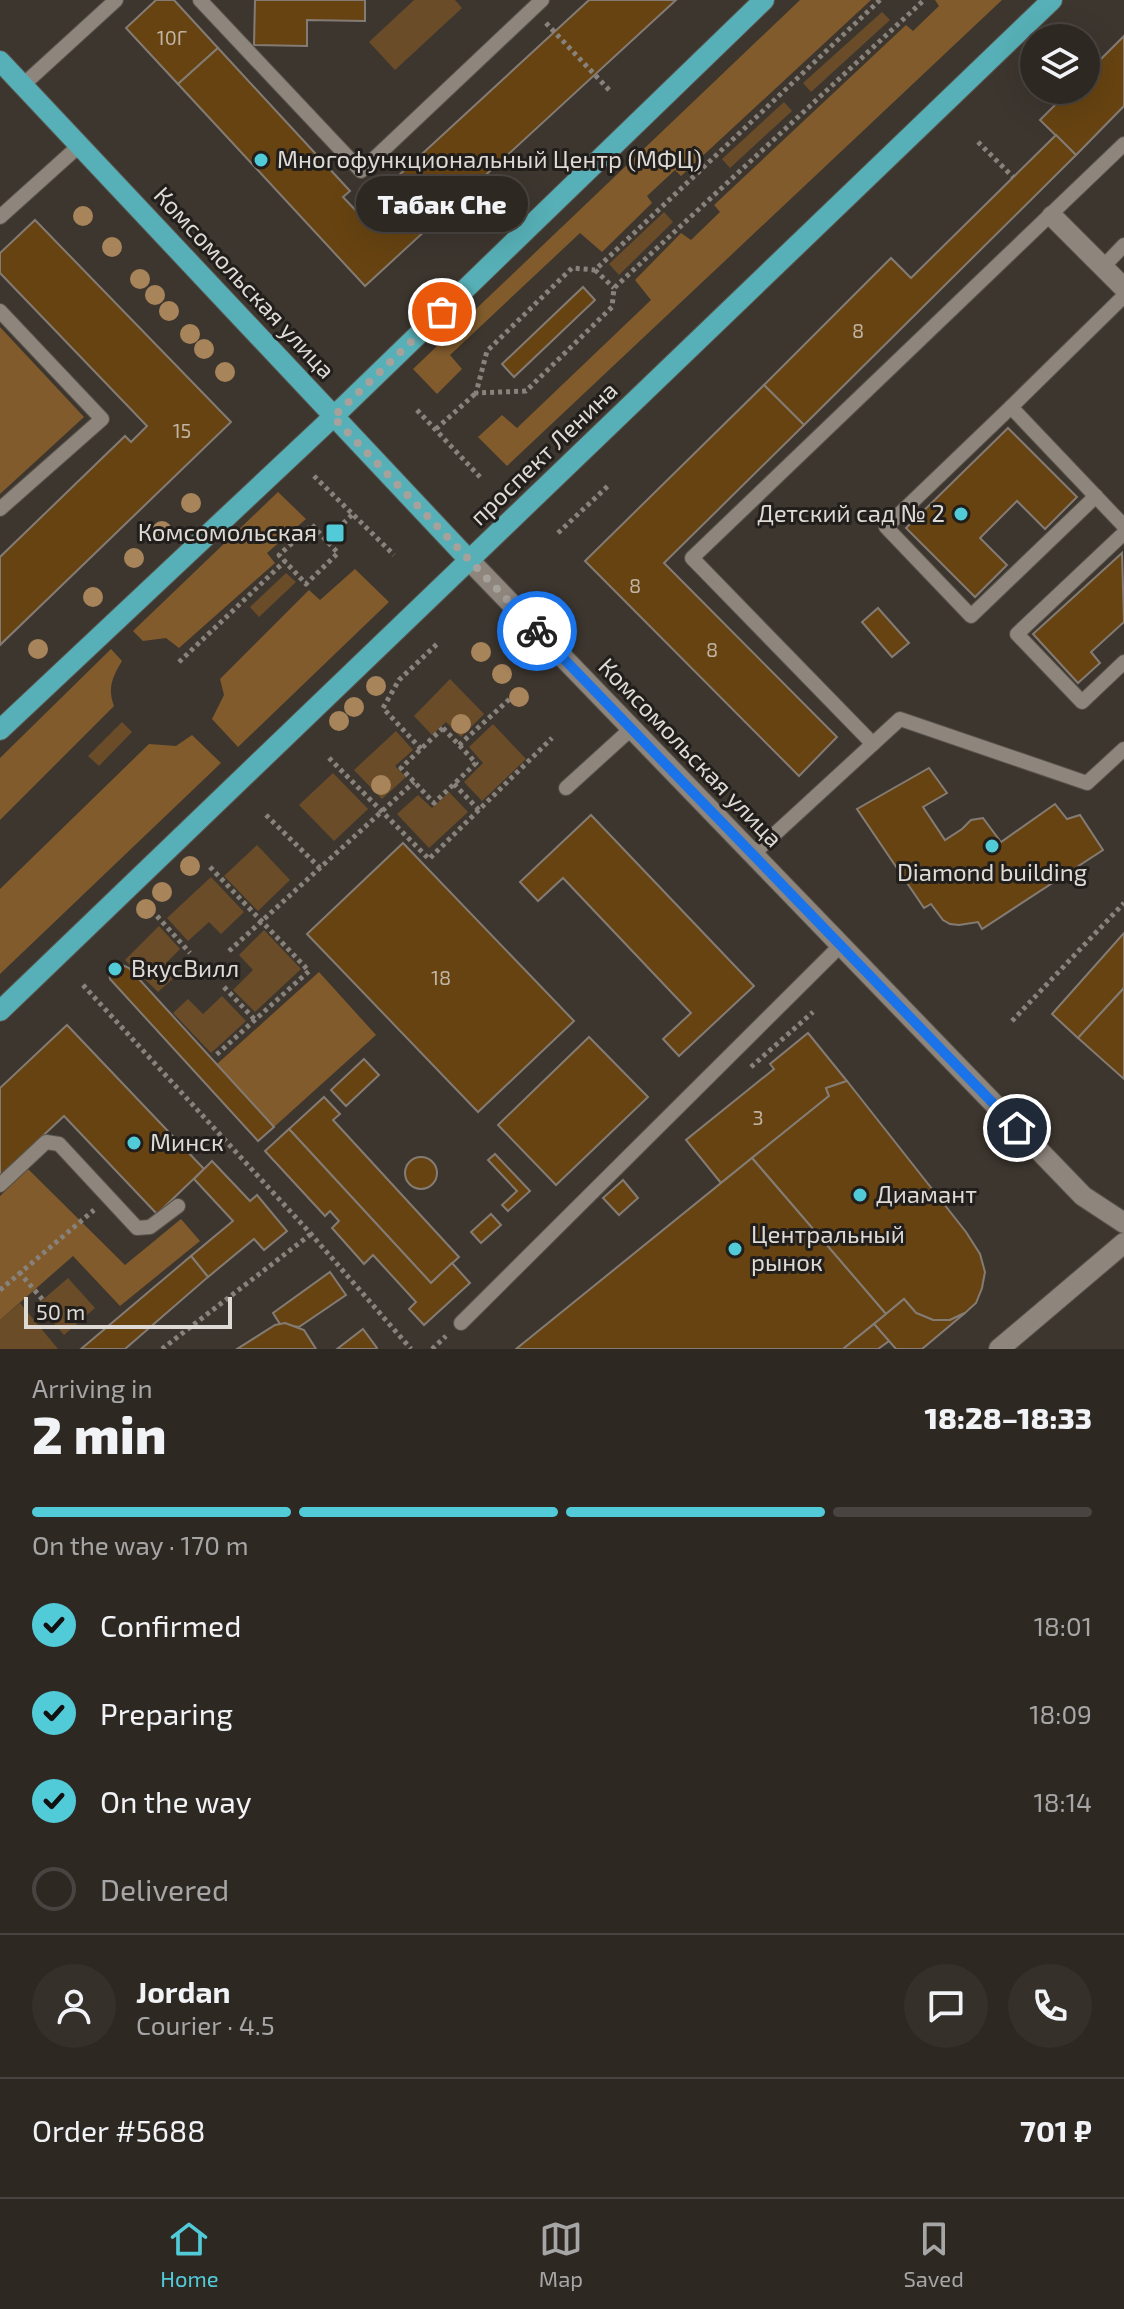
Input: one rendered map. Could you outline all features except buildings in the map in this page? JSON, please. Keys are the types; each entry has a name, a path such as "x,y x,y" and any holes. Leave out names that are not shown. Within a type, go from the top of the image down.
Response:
{"main road":[{"path":"0,730 333,417 764,0"},
{"name":"проспект Ленина","path":"0,1011 1052,0"},
{"name":"Комсомольская улица","path":"0,61 333,417 840,946 1083,1196 1124,1223"},
{"path":"1052,216 1124,288"},
{"path":"999,1349 1124,1243"}],"lane":[{"path":"23,85 116,0"},
{"path":"200,0 361,171 538,4"},
{"path":"873,744 692,558 1124,144"},
{"path":"0,217 80,145"},
{"path":"1103,267 1124,245"},
{"path":"1096,496 971,616 886,527 1124,296"},
{"path":"0,311 102,419 0,509"},
{"path":"1011,407 1124,526"},
{"path":"1124,533 1017,634 1082,702 1124,662"},
{"path":"752,855 900,719 1087,783 1124,749"},
{"path":"566,788 631,729"},
{"path":"461,1323 840,946"},
{"path":"0,1185 46,1142 59,1144 137,1228 150,1227 178,1206"}],"path":[{"path":"595,270 880,0"},
{"path":"476,393 526,391 612,307 614,288 924,0"},
{"path":"538,4 611,92"},
{"path":"978,142 1013,177"},
{"path":"436,429 476,393 487,351 572,268 595,270 614,288"},
{"path":"417,410 480,477"},
{"path":"314,476 394,555"},
{"path":"558,533 610,484"},
{"path":"326,540 353,514"},
{"path":"312,525 338,553 306,584 285,561 279,555 312,525"},
{"path":"179,662 285,561"},
{"path":"421,749 383,708 399,680 438,643"},
{"path":"459,745 513,696"},
{"path":"443,728 476,763 434,803 401,768 421,749 443,728"},
{"path":"329,758 429,859 552,738"},
{"path":"229,951 414,782"},
{"path":"454,784 479,810"},
{"path":"266,815 320,868"},
{"path":"210,867 309,971 215,1056"},
{"path":"1012,1021 1124,903"},
{"path":"157,916 190,953"},
{"path":"83,985 311,1234 411,1349"},
{"path":"224,987 255,1020"},
{"path":"0,1290 109,1198"},
{"path":"162,1349 311,1234"},
{"path":"19,1272 43,1300"}],"shaded area":[{"path":"414,0 455,0 462,8 395,70 369,42"},
{"path":"800,0 871,0 681,176 675,170 647,196 652,203 602,252 580,233 450,355 462,369 437,394 413,369"},
{"path":"935,0 1002,0 507,466 478,437 502,415 517,428 651,300 635,280 681,233 691,240 720,212 714,205 906,25 913,31 939,6"},
{"path":"882,12 890,20 811,92 803,83"},
{"path":"784,102 792,111 730,168 722,159"},
{"path":"664,212 673,222 619,275 609,264"},
{"path":"0,327 84,417 0,494"},
{"path":"278,492 306,519 267,553 275,563 179,648 166,638 143,641 133,631"},
{"path":"355,569 389,602 238,747 212,719 224,695 220,679 309,590 320,600"},
{"path":"286,573 296,582 259,617 250,607"},
{"path":"111,649 122,661 112,682 114,706 0,820 0,758"},
{"path":"450,679 484,714 461,737 446,722 432,735 414,716"},
{"path":"122,722 132,732 99,766 88,756"},
{"path":"493,724 526,759 482,801 464,782 483,763 469,747"},
{"path":"396,731 413,750 395,766 406,777 382,799 354,770"},
{"path":"192,735 221,763 0,974 0,889 149,744 176,746"},
{"path":"333,773 368,809 334,841 299,805"},
{"path":"449,792 468,812 429,848 397,814 418,795 432,808"},
{"path":"257,845 290,880 258,911 224,876"},
{"path":"211,877 244,912 221,934 209,922 188,941 167,918"},
{"path":"159,926 180,949 166,963 177,975 158,992 125,960"},
{"path":"264,930 301,969 255,1012 233,990 253,970 239,955"},
{"path":"319,972 376,1035 274,1127 217,1064"},
{"path":"222,996 246,1021 211,1053 173,1013 188,999 203,1014"},
{"path":"28,1169 125,1265 181,1219 200,1241 120,1306 73,1256 0,1320 0,1196"},
{"path":"68,1278 95,1308 64,1335 38,1304"},
{"path":"20,1303 58,1349 0,1349 0,1320"}],"way so far":[{"path":"442,312 333,417 537,631"}],"place":[{"name":"Многофункциональный Центр (МФЦ)","path":"261,160"},
{"name":"Табак Che","path":"442,312"},
{"name":"Детский сад № 2","path":"961,514"},
{"name":"Комсомольская","path":"335,533"},
{"name":"Diamond building","path":"992,846"},
{"name":"ВкусВилл","path":"115,969"},
{"name":"Минск","path":"134,1143"},
{"name":"Диамант","path":"860,1195"},
{"name":"Центральный рынок","path":"735,1249"}],"route":[{"path":"537,631 1017,1128"}]}
